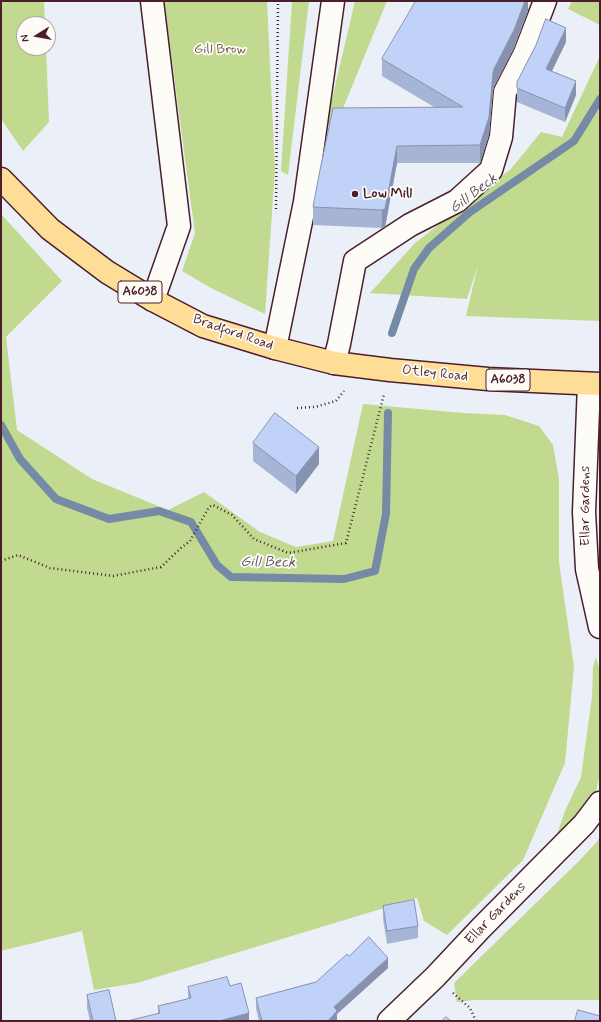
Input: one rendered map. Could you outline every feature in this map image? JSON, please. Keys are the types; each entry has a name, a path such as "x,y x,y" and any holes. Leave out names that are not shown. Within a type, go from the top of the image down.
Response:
{"main road":[{"name":"Bradford Road","path":"1,179 50,230 107,272 153,300 203,326 276,348 334,363 390,370"},
{"name":"Otley Road","path":"390,370 488,380 595,384"}],"street":[{"path":"152,1 180,226 153,300"},
{"path":"276,348 305,202 333,1"},
{"path":"334,363 355,261 410,226 457,201 491,170 501,137 504,92 525,52 545,1"},
{"name":"Ellar Gardens","path":"595,384 584,512 587,569 597,599 600,627"},
{"name":"Ellar Gardens","path":"389,1021 435,977 481,928 584,824 600,804"}],"path":[{"path":"276,217 278,1"},
{"path":"297,408 314,407 336,401 361,366"},
{"path":"1,560 18,555 50,568 114,576 161,567 190,541 209,507 213,505 232,515 254,539 288,553 346,543 390,370"},
{"path":"435,977 470,1008 476,1021"}],"green space":[{"path":"1,1 44,1 45,16 16,16 16,56 46,56 49,122 23,151 1,119"},
{"name":"Gill Brow","path":"164,1 267,1 275,169 265,314 211,288 182,271 195,233"},
{"path":"292,1 309,1 288,175 281,171"},
{"path":"355,1 387,1 337,123 326,125"},
{"path":"572,1 600,1 600,25 568,9"},
{"path":"600,56 600,321 466,316 478,265 467,299 370,293 415,243 511,169 541,132 562,137"},
{"path":"1,214 62,281 6,337 17,430 92,479 168,510 204,492 260,532 296,547 333,541 363,404 463,413 505,415 539,426 553,445 559,479 559,562 574,667 565,763 523,860 447,935 424,921 417,898 137,983 94,990 82,931 1,951"},
{"path":"596,657 600,671 600,774 596,791 581,817 553,846 565,811 581,777 592,697 593,667"},
{"path":"600,837 600,1000 475,1000 457,1002 454,983 578,862"}],"building":[{"path":"416,1 525,1 514,30 494,69 489,117 480,145 397,146 385,209 313,207 333,108 463,107 382,59"},
{"path":"546,19 566,28 546,69 576,81 565,108 517,88 517,82 536,45"},
{"path":"275,413 319,447 296,476 253,443"},
{"path":"414,900 418,926 387,931 383,906"},
{"path":"369,937 388,958 334,1007 337,1011 328,1021 262,1021 256,998 316,982 347,954 349,956"},
{"path":"227,977 230,986 241,983 249,1013 219,1021 127,1021 160,1013 158,1006 191,998 188,987"},
{"path":"109,990 116,1021 93,1021 87,995"},
{"path":"578,1010 600,1016 600,1021 575,1021"},
{"path":"446,1017 451,1021 442,1021"}],"waterway":[{"name":"Gill Beck","path":"392,333 414,269 429,248 470,212 574,141 600,99"},
{"name":"Gill Beck","path":"1,425 20,459 56,499 109,519 159,511 191,522 217,565 231,577 344,579 375,571 386,514 388,413"}],"place":[{"name":"Low Mill","path":"355,194"}]}
